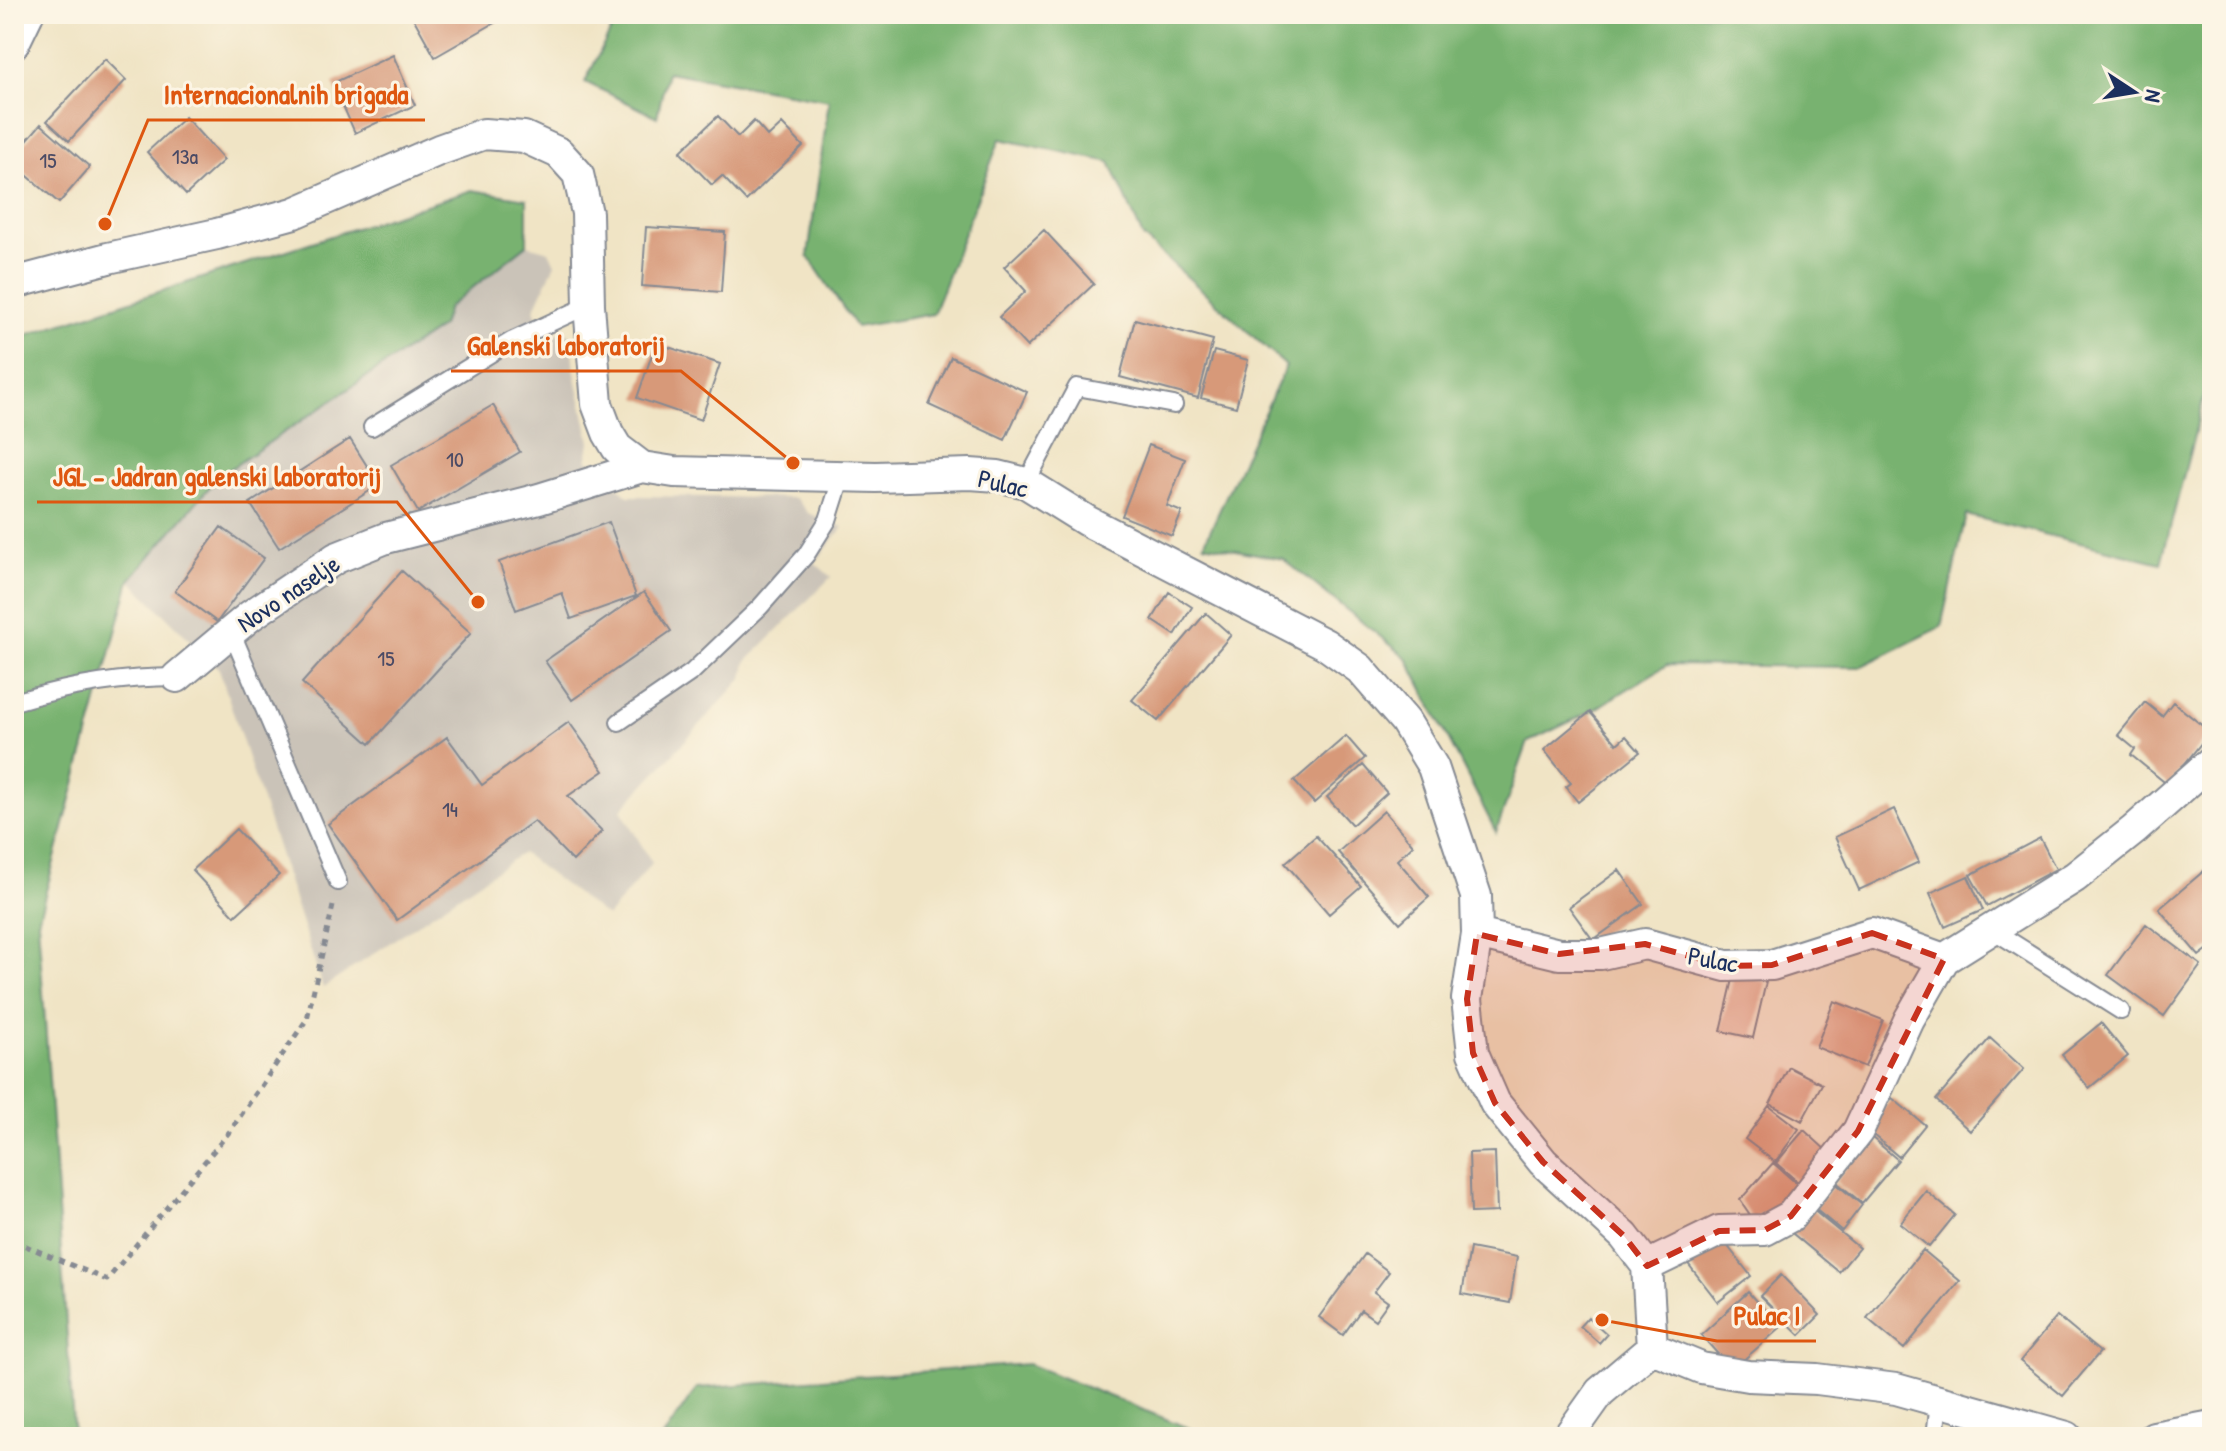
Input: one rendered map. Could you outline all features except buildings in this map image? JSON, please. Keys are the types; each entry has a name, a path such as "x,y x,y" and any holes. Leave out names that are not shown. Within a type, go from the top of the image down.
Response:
{"street":[{"path":"14,43 28,14"},
{"path":"14,283 294,213 439,150 484,134 524,137 559,153 578,174 587,213 589,305 597,404 617,448 642,467"},
{"name":"Pulac","path":"642,467 674,472 842,476 970,474 998,476 1026,483 1087,521 1325,644 1360,669 1405,721 1433,767 1476,896 1477,934 1467,999 1473,1053 1495,1103 1543,1162 1624,1236 1647,1266"},
{"name":"Novo naselje","path":"177,677 231,631 336,558 386,538 539,499 642,467"},
{"path":"1652,1348 1647,1266 1719,1231 1765,1230 1791,1216 1858,1131 1909,1020 1944,959 2075,877 2212,761"},
{"name":"Pulac","path":"1477,934 1559,954 1601,954 1645,944 1726,966 1772,965 1872,933 1944,959"},
{"path":"1652,1348 1701,1368 1748,1376 1817,1379 1896,1389 2067,1437"},
{"path":"1568,1437 1600,1392 1652,1348"},
{"path":"2154,1437 2212,1426"}],"lane":[{"path":"372,427 511,341 589,305"},
{"path":"1026,483 1077,387 1174,405"},
{"path":"619,722 692,672 760,607 806,555 828,520 842,476"},
{"path":"231,631 338,882"},
{"path":"2212,654 2212,662"},
{"path":"14,702 54,690 99,682 177,677"},
{"path":"1991,929 2121,1011"},
{"path":"1935,1437 1939,1401"}],"path":[{"path":"14,1241 107,1280 230,1131 307,1019 338,882"}],"highlighted area":[{"path":"1872,933 1944,959 1858,1131 1791,1216 1765,1230 1719,1231 1647,1266 1624,1236 1543,1162 1495,1103 1473,1053 1467,999 1477,934 1559,954 1645,944 1726,966 1772,965"}],"shaded area":[{"path":"527,245 549,251 555,264 534,310 546,337 566,332 572,337 575,373 590,442 587,459 628,496 795,498 808,513 843,527 815,563 831,577 746,662 743,678 621,810 652,863 607,917 522,853 323,988 219,669 130,580 218,477 442,326 448,307"}],"green space":[{"path":"619,14 2212,14 2212,366 2161,563 1966,515 1941,627 1860,667 1667,665 1590,712 1528,742 1496,832 1407,658 1283,559 1204,544 1286,366 1143,237 1110,162 1000,139 933,314 856,327 808,256 829,100 667,72 657,117 585,82"},
{"path":"472,190 527,199 527,245 448,307 442,326 218,477 130,580 38,921 74,1437 14,1437 14,722 25,712 14,703 14,339"},
{"path":"1028,1364 1211,1437 663,1437 697,1388"}],"place":[{"name":"Internacionalnih brigada","path":"105,224"},
{"name":"Galenski laboratorij","path":"793,463"},
{"name":"JGL - Jadran galenski laboratorij","path":"478,602"},
{"name":"Pulac I","path":"1602,1320"}]}
